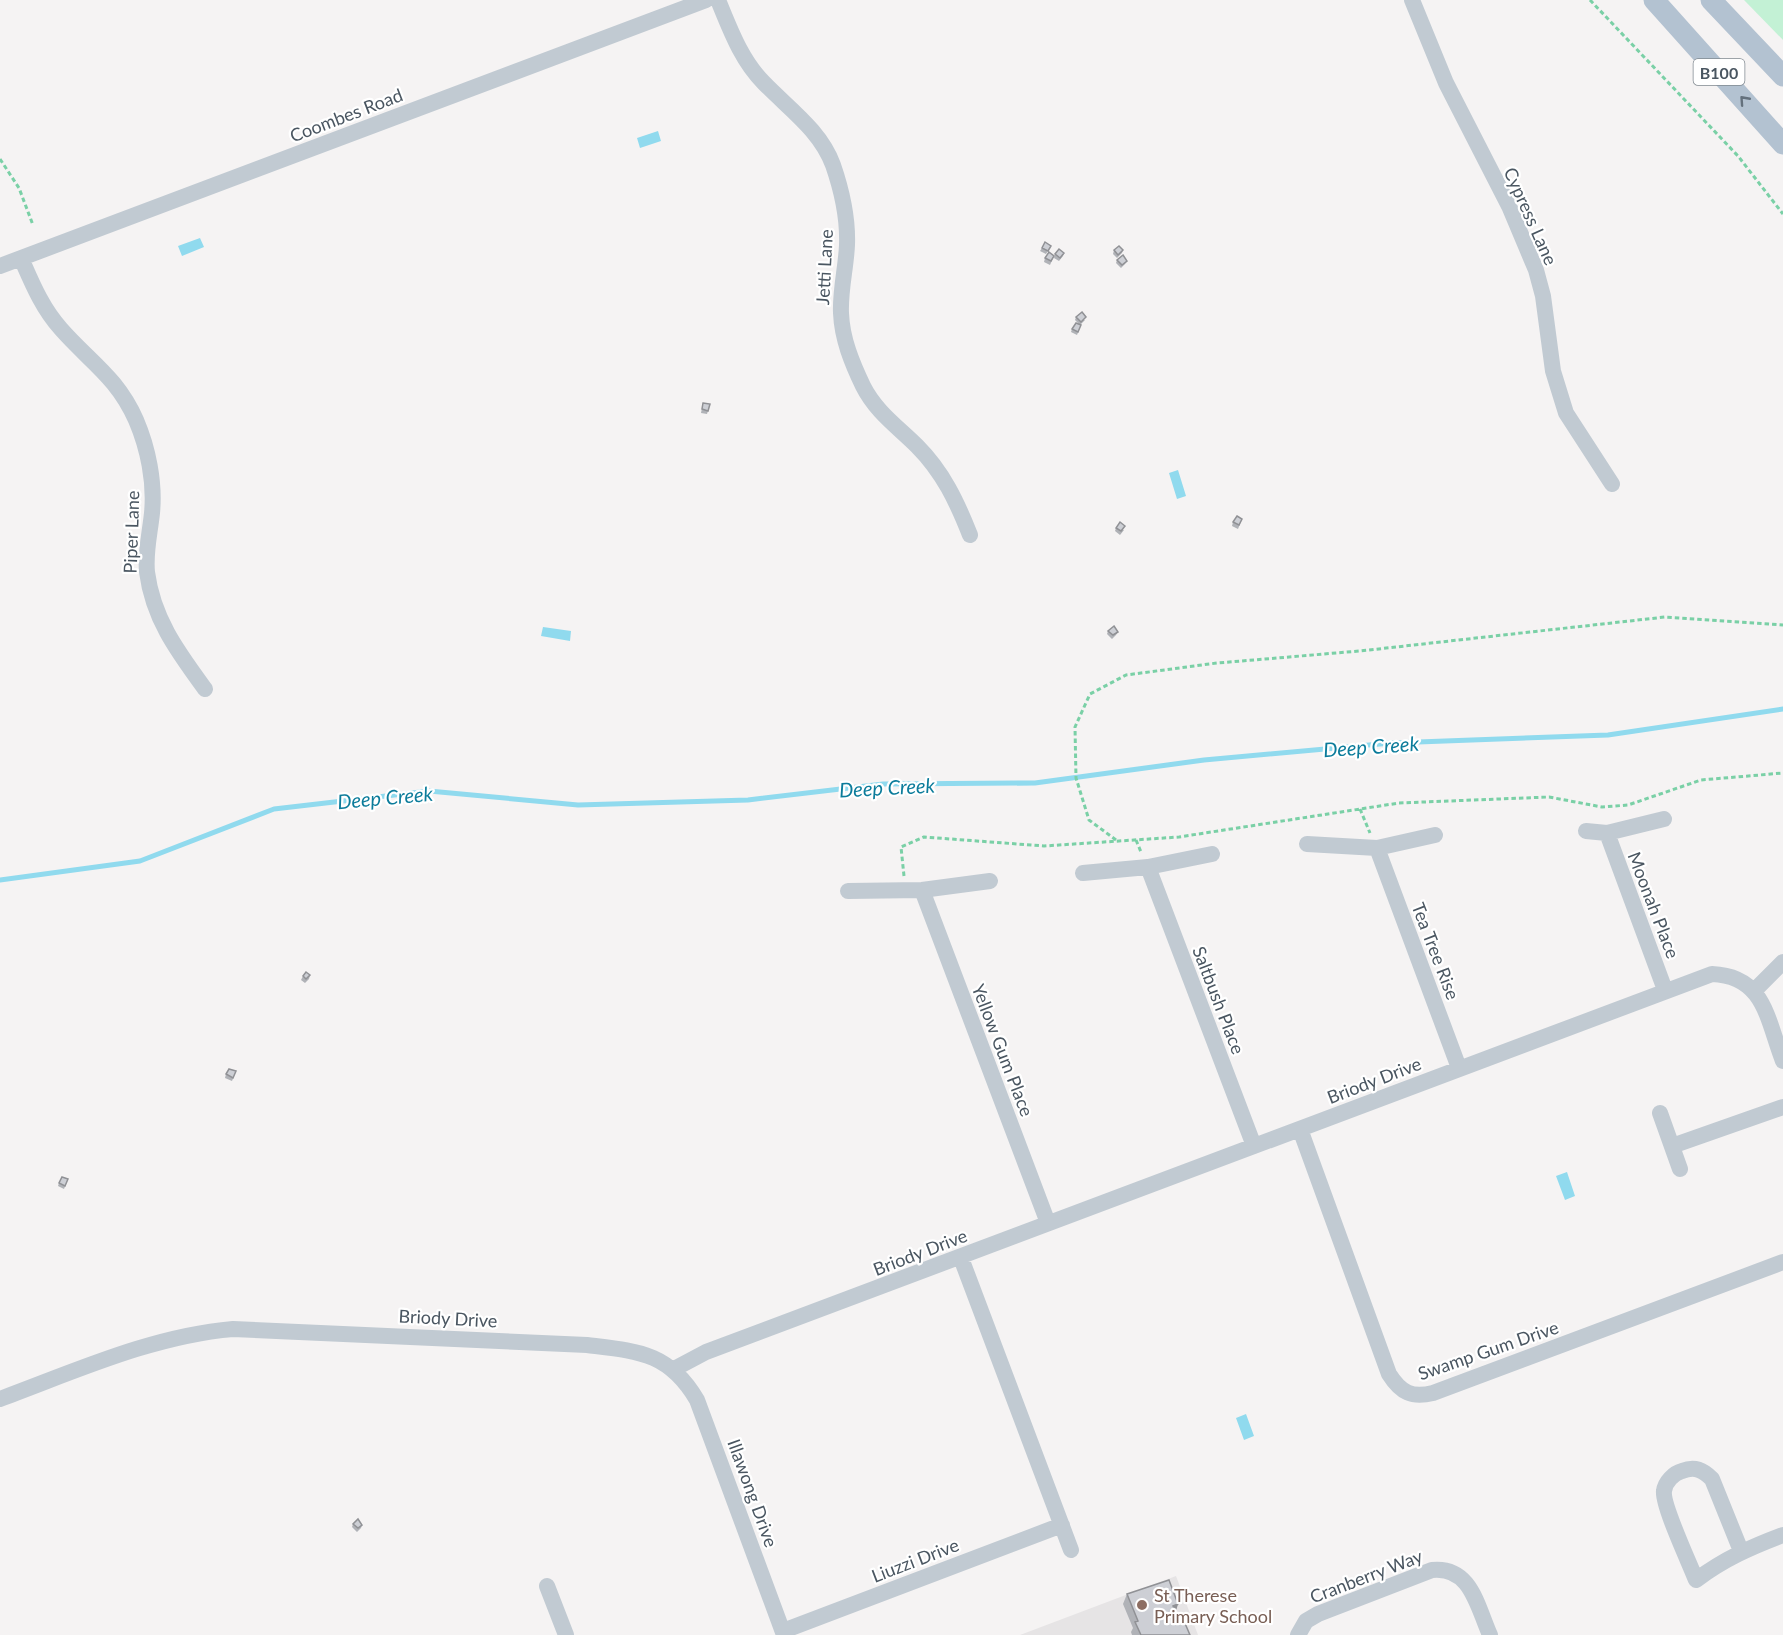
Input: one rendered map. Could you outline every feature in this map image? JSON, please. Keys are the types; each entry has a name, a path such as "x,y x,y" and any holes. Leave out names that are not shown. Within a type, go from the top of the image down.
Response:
{"main road":[{"name":"B100","path":"1654,0 1783,144"},
{"name":"B100","path":"1711,0 1783,76"}],"street":[{"name":"Coombes Road","path":"0,266 706,0"},
{"name":"Jetti Lane","path":"718,0 736,43 749,64 763,82 810,127 831,162 839,184 847,228 841,292 843,334 856,372 877,407 917,446 946,480 970,535"},
{"name":"Cypress Lane","path":"1412,0 1446,83 1509,206 1532,260 1543,296 1553,371 1566,413 1612,484"},
{"name":"Piper Lane","path":"21,258 48,314 61,330 105,370 126,400 136,420 149,460 152,479 152,513 147,561 154,606 168,637 206,689"},
{"name":"Moonah Place","path":"1586,831 1607,833 1664,819"},
{"name":"Moonah Place","path":"1607,833 1665,990"},
{"path":"1307,843 1377,848 1435,835"},
{"name":"Tea Tree Rise","path":"1377,848 1460,1068"},
{"path":"1083,873 1148,867 1212,854"},
{"name":"Saltbush Place","path":"1148,867 1254,1146"},
{"path":"848,891 914,890 990,881"},
{"name":"Yellow Gum Place","path":"914,890 1048,1223"},
{"path":"1783,962 1755,990 1783,1061"},
{"name":"Briody Drive","path":"0,1399 158,1342 197,1332 234,1329 587,1345 644,1353 660,1359 674,1369 706,1352 961,1258 1665,990 1712,974 1734,977 1755,990"},
{"path":"1672,1146 1783,1107"},
{"path":"1660,1113 1680,1169"},
{"name":"Swamp Gum Drive","path":"1300,1129 1389,1374 1396,1385 1412,1395 1433,1393 1783,1262"},
{"path":"961,1258 1071,1550"},
{"name":"Illawong Drive","path":"674,1369 688,1384 703,1414 784,1633"},
{"path":"1741,1551 1712,1479 1703,1471 1692,1468 1680,1471 1669,1479 1664,1491 1696,1580 1718,1563 1741,1551 1783,1535"},
{"name":"Liuzzi Drive","path":"784,1633 1062,1525"},
{"name":"Cranberry Way","path":"1298,1635 1306,1621 1318,1614 1432,1570 1445,1569 1455,1572 1466,1583 1490,1635"},
{"path":"547,1586 566,1635"}],"path":[{"path":"1590,0 1738,156 1783,214"},
{"path":"0,159 19,188 33,225"},
{"path":"1117,841 1089,820 1076,778 1075,728 1090,694 1126,675 1216,663 1360,651 1665,617 1783,625"},
{"path":"914,890 901,847 924,837 1044,846 1179,837 1399,802 1549,797 1602,807 1620,805 1701,780 1783,773"},
{"path":"1360,809 1377,848"}],"shaded area":[{"name":"St Therese Primary School","path":"1176,1576 1198,1635 1020,1635"}],"green space":[{"path":"1744,0 1783,0 1783,40"}],"water":[{"path":"658,131 661,141 640,148 637,138"},
{"path":"200,238 204,247 182,256 178,246"},
{"path":"1178,470 1186,496 1177,499 1169,473"},
{"path":"543,627 571,631 570,641 541,636"},
{"path":"1567,1172 1575,1196 1565,1200 1556,1176"},
{"path":"1246,1414 1254,1436 1244,1440 1236,1418"}],"building":[{"path":"1045,242 1051,246 1048,251 1042,248"},
{"path":"1119,246 1123,250 1118,255 1114,250"},
{"path":"1059,249 1064,253 1060,258 1055,254"},
{"path":"1049,252 1054,256 1051,261 1045,258"},
{"path":"1123,255 1127,261 1122,265 1117,260"},
{"path":"1082,312 1086,317 1081,322 1076,317"},
{"path":"1076,323 1081,325 1078,332 1072,329"},
{"path":"703,403 710,404 708,411 702,409"},
{"path":"1237,516 1242,519 1239,525 1233,522"},
{"path":"1120,522 1125,526 1121,531 1116,528"},
{"path":"1114,626 1118,632 1113,635 1108,631"},
{"path":"306,972 310,975 306,979 303,976"},
{"path":"229,1069 236,1071 233,1078 226,1074"},
{"path":"62,1177 68,1179 65,1186 59,1183"},
{"path":"358,1519 362,1525 358,1528 353,1524"},
{"path":"1169,1580 1178,1604 1173,1606 1179,1622 1184,1621 1190,1635 1141,1635 1127,1594"}],"waterway":[{"name":"Deep Creek","path":"0,880 140,861 274,809 429,791 578,805 748,800 883,784 1035,783 1204,760 1391,743 1608,735 1783,709"}],"place":[{"name":"St Therese Primary School","path":"1142,1605"}]}
